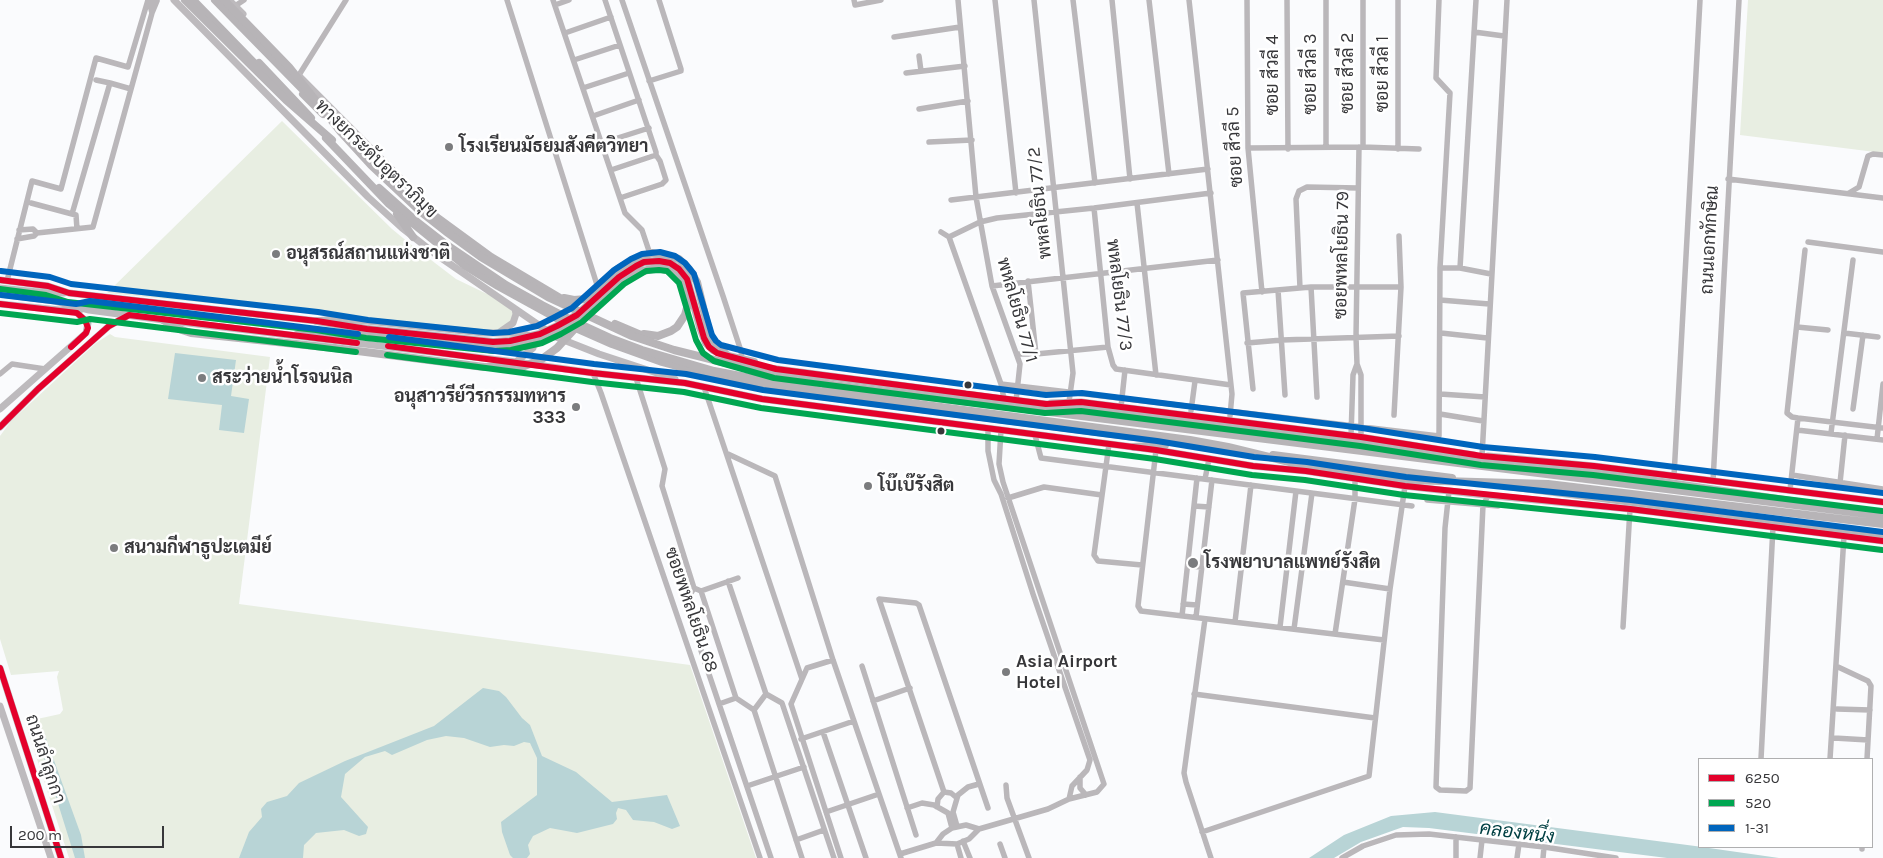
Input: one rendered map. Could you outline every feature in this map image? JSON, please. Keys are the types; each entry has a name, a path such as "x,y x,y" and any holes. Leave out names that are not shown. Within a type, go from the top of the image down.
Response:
{"highway":[{"path":"185,0 286,100 332,140"},
{"path":"193,0 389,204 464,265 569,325 612,344 662,362 759,387 831,398 1883,534"},
{"name":"ทางยกระดับอุตราภิมุข","path":"199,0 391,200 451,249 506,285 573,321 610,338 661,356 714,370 820,391 1190,440 1228,446 1310,467 1362,475 1406,480 1548,484 1883,524"},
{"name":"ทางยกระดับอุตราภิมุข","path":"210,0 340,131 371,165 420,211 461,242 513,276 580,313 632,336 717,362 834,386 1883,515"},
{"path":"215,0 410,197 490,257 586,312 635,333 718,360 1004,400 1644,479 1883,515"},
{"path":"224,0 289,67 340,131"},
{"path":"284,71 306,82"},
{"path":"389,204 413,237"},
{"path":"557,297 586,299 618,269 635,259 650,254 666,255 679,259 689,269 697,282 709,332 716,345 728,356"},
{"path":"297,335 366,332 493,342 510,341 540,334 558,326 577,315 619,277 636,266 644,262 659,261 670,263 679,269 687,279 700,327 709,347 717,353 770,368"},
{"path":"163,320 191,333 334,348 484,367 522,367 542,359 557,348 590,312 622,282 638,272 658,268 673,273 683,284 688,304 682,321 677,327 658,336 635,333"},
{"path":"316,321 366,332 490,349 508,349 523,347 551,337 590,312"},
{"path":"1134,448 1182,444"}],"main road":[{"path":"174,0 352,181 413,237 515,310 556,336 578,346 685,383"},
{"path":"229,0 299,75 449,227"},
{"path":"3,280 48,286 69,293"},
{"path":"0,288 47,294 69,293 316,321 333,319 357,320 526,334 534,339 534,344 529,353 516,362"},
{"path":"0,294 55,302 89,310 163,320 685,383 762,399 1156,450 1449,492 1630,509 1883,541"},
{"path":"0,304 77,313 89,310"},
{"path":"498,333 512,323 516,314 515,310"},
{"path":"0,410 86,333 88,323 77,313"},
{"path":"0,427 38,389 109,326 129,315"},
{"path":"1046,404 1069,402 1121,407 1361,437 1482,456 1594,466 1883,502"},
{"name":"ถนนลำลูกกา","path":"0,668 61,858"},
{"name":"ถนนลำลูกกา","path":"0,706 51,858"},
{"path":"11,739 22,735"}],"street":[{"path":"3,280 17,239 32,181 61,189 96,58 128,67 148,0"},
{"path":"17,239 34,236 37,233 93,227 154,0 165,0"},
{"path":"236,6 244,0"},
{"path":"299,75 346,0"},
{"path":"508,0 598,288"},
{"path":"569,0 554,2 620,198 626,213 642,230 650,254"},
{"path":"605,0 656,156 660,161 666,180 620,198"},
{"path":"622,0 723,296 742,359"},
{"path":"649,81 681,71 659,0"},
{"path":"854,2 881,0"},
{"path":"929,142 972,140 958,0"},
{"path":"995,0 1016,193"},
{"name":"พหลโยธิน 77/2","path":"1034,0 1071,350 1073,373 1069,402"},
{"path":"1073,0 1094,183"},
{"path":"1112,0 1130,179"},
{"path":"1149,0 1169,174"},
{"path":"1189,0 1231,385 1229,420"},
{"name":"ซอย สีวลี 5","path":"1247,0 1248,148 1262,292"},
{"name":"ซอย สีวลี 4","path":"1287,0 1288,149"},
{"name":"ซอย สีวลี 3","path":"1326,0 1326,148"},
{"name":"ซอย สีวลี 2","path":"1361,147 1363,0"},
{"name":"ซอย สีวลี 1","path":"1398,0 1398,149"},
{"path":"1001,384 1439,436 1440,268 1450,93 1436,78 1439,0"},
{"path":"1460,268 1476,0"},
{"path":"1482,456 1507,0"},
{"path":"1674,476 1700,0"},
{"name":"ถนนเอกทักษิณ","path":"1713,481 1739,0"},
{"path":"565,33 611,17"},
{"path":"894,37 960,27"},
{"path":"1474,32 1504,36"},
{"path":"574,60 620,45"},
{"path":"919,56 921,71"},
{"path":"906,73 965,66"},
{"path":"583,88 629,73"},
{"path":"96,80 131,89"},
{"path":"72,214 110,83"},
{"path":"593,116 639,100"},
{"path":"919,109 968,101"},
{"path":"602,143 648,128"},
{"name":"พหลโยธิน 77/1","path":"972,140 976,197 992,286 1020,364 1016,401"},
{"path":"1248,148 1361,147 1419,149"},
{"name":"ซอยพหลโยธิน 79","path":"1361,147 1358,188 1356,286 1357,364 1361,376 1361,437"},
{"path":"1849,193 1859,187 1868,156 1873,154 1883,155"},
{"path":"611,170 656,156"},
{"path":"951,200 1208,169"},
{"path":"1728,179 1883,198"},
{"path":"1300,288 1296,199 1299,191 1307,187 1358,188"},
{"path":"949,236 980,222 1211,193"},
{"path":"31,203 76,215 77,229"},
{"path":"1136,203 1156,375"},
{"name":"พหลโยธิน 77/3","path":"1094,208 1108,347 1116,369 1125,370 1121,407"},
{"path":"19,230 34,229 37,233"},
{"path":"941,232 949,236 1001,384 1004,400"},
{"path":"1394,414 1401,287 1400,236"},
{"path":"1808,242 1883,252"},
{"path":"1806,250 1787,411 1792,417 1880,427"},
{"path":"992,286 1063,276 1218,260"},
{"path":"1831,433 1853,260"},
{"path":"1440,268 1460,268 1491,274"},
{"path":"1028,281 1036,354"},
{"path":"1253,389 1243,293 1311,287 1401,287"},
{"path":"1311,287 1317,397"},
{"path":"1278,290 1286,395"},
{"path":"1440,300 1489,304"},
{"path":"1797,327 1828,330"},
{"path":"1440,333 1488,338"},
{"path":"1844,333 1878,337"},
{"path":"1853,409 1863,335"},
{"path":"1248,343 1399,336"},
{"path":"1017,354 1108,347"},
{"path":"0,374 3,368 12,364 45,369"},
{"name":"ซอยพหลโยธิน 79","path":"1351,436 1353,375 1357,364"},
{"path":"1125,370 1231,385"},
{"name":"ซอยพหลโยธิน 68","path":"593,373 760,858"},
{"path":"636,378 665,469 662,486 694,588 685,603 771,858"},
{"path":"1190,416 1195,381"},
{"path":"1797,430 1880,440 1883,384"},
{"path":"704,387 802,679"},
{"path":"1440,394 1484,397"},
{"path":"1352,404 1361,404"},
{"path":"1440,414 1483,421"},
{"path":"1790,490 1798,418"},
{"path":"988,429 988,451 994,480 1001,494 1090,760 1087,770 1072,786 1069,799"},
{"path":"728,454 775,476 833,660 900,856 936,843 960,842 968,839 979,829 1048,809 1069,799 1098,792 1104,784 1003,482 999,460 1001,430"},
{"path":"1035,435 1041,458 1412,506"},
{"path":"1840,483 1845,435"},
{"path":"1109,444 1094,555 1098,561 1142,565"},
{"path":"1156,450 1138,606 1141,611 1384,640"},
{"path":"1196,617 1209,507 1209,459"},
{"path":"990,461 999,460"},
{"path":"1792,475 1883,489 1883,480"},
{"path":"1182,616 1197,478"},
{"path":"1335,634 1355,499 1355,479"},
{"path":"1235,622 1251,485"},
{"path":"1202,832 1369,776 1390,588 1405,486"},
{"path":"1008,498 1044,487 1102,495"},
{"path":"1280,627 1296,491"},
{"path":"1449,492 1445,528 1436,777 1436,787 1440,790 1466,791 1470,788 1483,505 1488,496"},
{"path":"1294,629 1312,493"},
{"path":"1427,500 1498,506"},
{"path":"1194,506 1209,507"},
{"path":"1623,627 1630,509"},
{"path":"1761,758 1773,528"},
{"path":"1830,758 1844,536"},
{"path":"1188,566 1202,566"},
{"path":"694,588 701,591 738,578"},
{"path":"728,582 766,694 782,703 834,858"},
{"path":"1343,582 1390,588"},
{"path":"701,591 736,698 754,710 802,858"},
{"path":"944,792 880,599 916,602 919,605 988,808"},
{"path":"1183,604 1197,605"},
{"path":"1205,619 1184,773 1211,858"},
{"path":"833,660 807,668 791,704 841,858"},
{"path":"862,666 916,834"},
{"path":"1836,666 1870,683 1868,758"},
{"path":"873,701 910,688"},
{"path":"754,710 766,694"},
{"path":"1194,694 1375,718"},
{"path":"719,704 736,698"},
{"path":"1837,709 1870,710"},
{"path":"801,739 854,721"},
{"path":"823,732 866,858"},
{"path":"1834,738 1868,740"},
{"path":"747,786 804,767"},
{"path":"1080,777 1080,788 1086,795"},
{"path":"955,827 953,812 958,795 968,787 979,784"},
{"path":"1006,785 1006,798 1029,858"},
{"path":"944,792 957,798"},
{"path":"937,807 938,799 944,792"},
{"path":"826,812 879,794"},
{"path":"907,808 922,803 937,807 948,813 955,827"},
{"path":"936,843 943,834 955,827 966,825 979,829"},
{"path":"796,840 824,830"},
{"path":"1342,858 1396,835 1428,834 1544,847 1616,858"},
{"path":"1456,838 1456,858"},
{"path":"1480,858 1482,840"},
{"path":"960,842 960,858"},
{"path":"960,842 970,858"},
{"path":"1000,844 1005,858"},
{"path":"1518,858 1519,844"},
{"path":"1543,858 1544,847"}],"shaded area":[{"path":"1748,0 1883,0 1883,153 1740,135"},
{"path":"282,121 392,229 414,247 456,279 500,298 515,315 508,327 495,332 107,293"},
{"path":"110,334 115,337 270,357 239,604 690,665 756,858 69,858 26,725 28,721 60,714 63,710 57,677 59,671 11,675 0,639 0,436 11,421 96,343"}],"water":[{"name":"สระว่ายน้ำโรจนนิล","path":"175,353 236,360 231,396 249,399 244,433 219,430 222,405 168,399"},
{"path":"483,688 499,691 506,697 522,718 530,725 542,756 576,772 612,802 667,795 680,826 672,829 654,822 633,820 626,810 618,808 616,813 617,819 613,824 577,833 550,828 533,836 528,845 530,854 527,858 513,858 510,855 502,832 501,822 537,795 537,758 530,743 524,742 514,746 490,747 464,738 446,736 427,740 392,755 385,751 365,757 345,774 341,797 368,827 366,834 359,836 344,830 316,833 304,845 303,858 239,858 249,832 262,817 261,809 267,802 287,796 299,783 345,761 434,726"},
{"path":"43,730 81,835 85,858 75,858 36,733"},
{"name":"คลองหนึ่ง","path":"1435,812 1779,858 1667,858 1429,828 1403,827 1361,842 1334,858 1309,858 1344,835 1391,816"}],"transit line":[{"name":"1-31","path":"1,271 50,277 71,284 318,312 368,320 493,333 509,332 537,326 572,308 614,270 631,259 642,254 660,252 675,256 685,263 694,274 712,335 716,341 721,345 778,360 1046,395 1082,393 1362,428 1483,447 1595,457 1883,493"},
{"name":"6250","path":"0,280 48,286 69,293 317,321 367,329 493,342 510,341 540,334 557,326 577,315 619,277 636,266 644,262 659,261 670,263 679,269 687,279 704,338 709,347 717,353 776,369 1046,404 1081,402 1361,437 1482,456 1594,466 1883,502"},
{"name":"520","path":"0,289 46,295 68,302 316,330 366,338 494,351 511,350 542,343 561,334 582,322 624,284 646,271 659,270 667,271 679,283 696,340 703,353 714,361 774,378 1045,413 1081,411 1360,446 1481,465 1593,475 1882,511"},
{"name":"1-31","path":"1,295 76,304 90,301 358,334"},
{"name":"6250","path":"0,304 77,313 85,320 88,328 86,333 71,347"},
{"name":"520","path":"0,313 77,322 90,319 356,352"},
{"name":"6250","path":"0,427 38,389 109,326 129,315 357,343"},
{"name":"1-31","path":"389,337 686,374 763,390 1157,441 1254,457 1307,462 1406,477 1631,500 1883,532"},
{"name":"6250","path":"388,346 685,383 762,399 1156,450 1253,466 1306,471 1405,486 1630,509 1883,541"},
{"name":"520","path":"387,355 684,392 761,408 1155,459 1252,475 1305,480 1404,495 1629,518 1882,550"},
{"name":"6250","path":"0,668 61,858"}],"place":[{"name":"โรงเรียนมัธยมสังคีตวิทยา","path":"449,147"},
{"name":"อนุสรณ์สถานแห่งชาติ","path":"276,254"},
{"name":"สระว่ายน้ำโรจนนิล","path":"202,378"},
{"name":"อนุสาวรีย์วีรกรรมทหาร 333","path":"576,407"},
{"name":"โบ๊เบ๊รังสิต","path":"868,486"},
{"name":"สนามกีฬาธูปะเตมีย์","path":"114,548"},
{"name":"โรงพยาบาลแพทย์รังสิต","path":"1193,563"},
{"name":"Asia Airport Hotel","path":"1006,672"}]}
